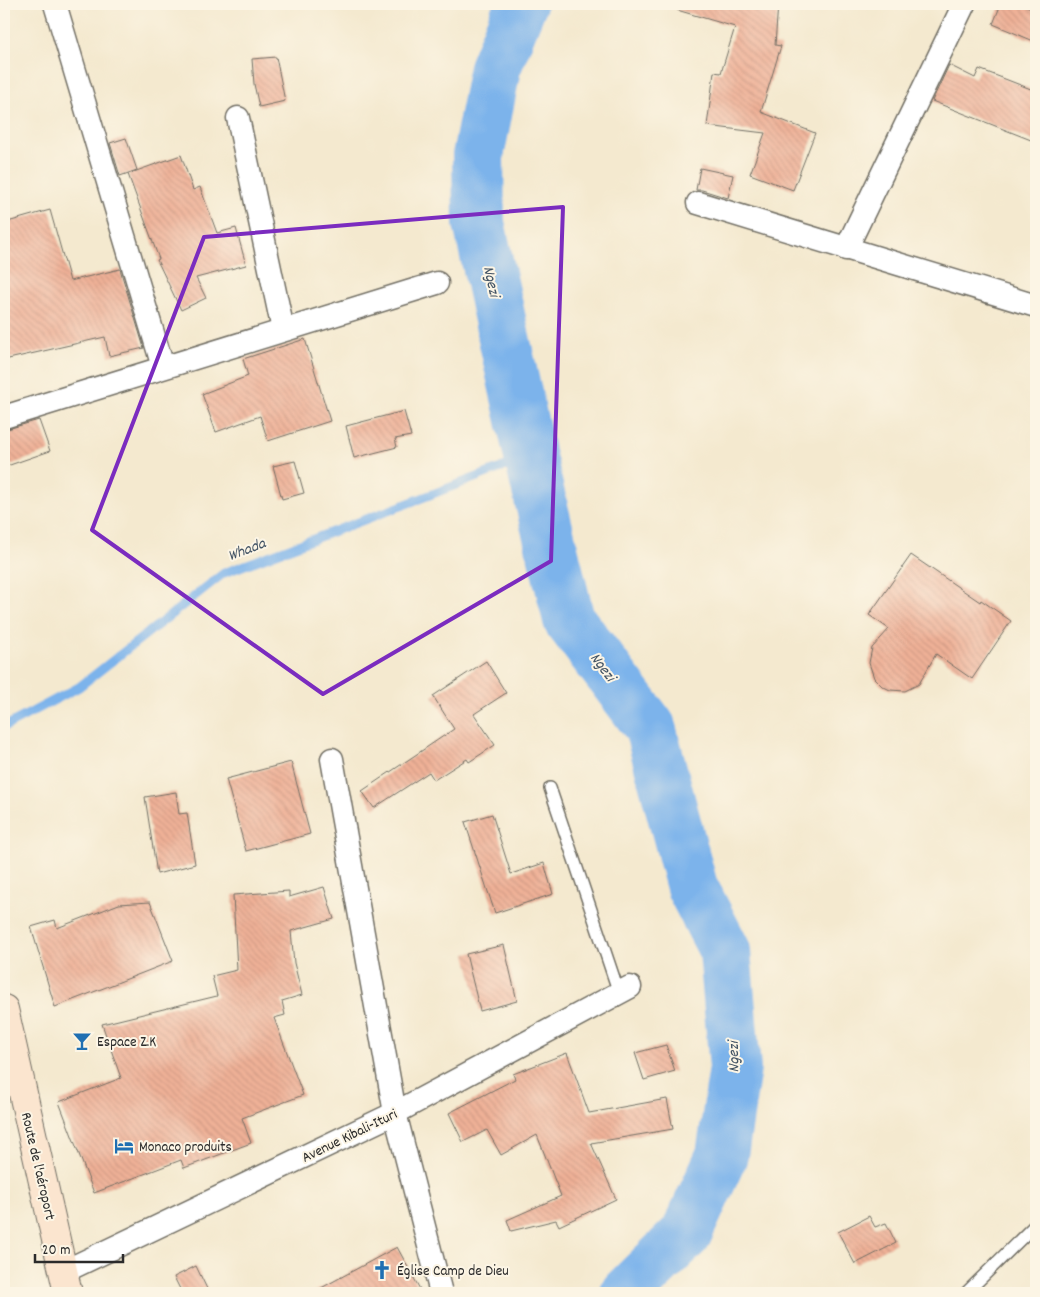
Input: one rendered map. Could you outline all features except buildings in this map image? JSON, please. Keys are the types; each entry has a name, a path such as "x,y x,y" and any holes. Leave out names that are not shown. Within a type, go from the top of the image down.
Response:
{"street":[{"path":"55,4 163,367"},
{"path":"846,249 964,4"},
{"path":"238,118 283,330"},
{"path":"698,203 1036,306"},
{"path":"4,416 437,283"},
{"path":"332,759 395,1113 441,1293"},
{"name":"Avenue Kibali-Ituri","path":"66,1283 395,1113 625,990"},
{"name":"Route de l'aéroport","path":"4,1009 66,1283"}],"lane":[{"path":"550,788 625,990"},
{"path":"966,1293 1036,1224"}],"highlighted area":[{"path":"563,207 551,561 323,694 92,530 204,237"}],"waterway":[{"name":"Ngezi","path":"521,4 495,68 478,156 479,223 530,457 569,620 650,727 692,887 725,951 735,1068 722,1155 686,1234 626,1293"},
{"name":"Whada","path":"4,727 79,687 224,573 530,457"}],"place":[{"name":"Espace Z.K","path":"82,1041"},
{"name":"Monaco produits","path":"124,1146"},
{"name":"Église Camp de Dieu","path":"382,1270"}]}
